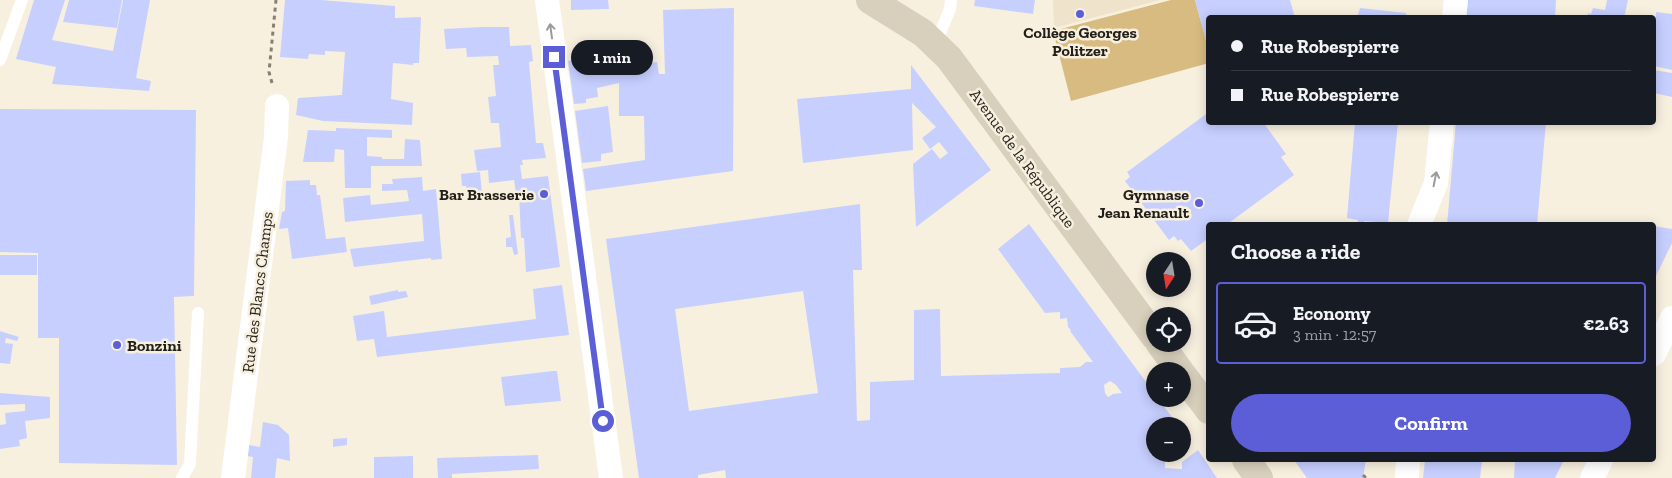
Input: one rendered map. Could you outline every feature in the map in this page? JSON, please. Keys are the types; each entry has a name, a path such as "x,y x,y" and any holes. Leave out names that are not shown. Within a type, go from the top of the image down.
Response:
{"main road":[{"name":"Avenue de la République","path":"870,0 936,43 1146,325"},
{"path":"1191,386 1206,406"},
{"path":"1247,462 1259,478"}],"street":[{"path":"546,0 611,478"},
{"path":"1454,15 1456,0"},
{"name":"Rue des Blancs Champs","path":"233,478 276,137 277,106"},
{"path":"1420,222 1436,183 1442,125"},
{"path":"1407,478 1408,462"},
{"path":"1592,478 1600,462"}],"lane":[{"path":"0,60 22,0"},
{"path":"936,43 950,9 951,0"},
{"path":"182,478 190,464 198,312"}],"path":[{"path":"276,0 269,72 277,106"}],"shaded area":[{"name":"Collège Georges Politzer","path":"1053,0 1160,0 1054,28"},
{"path":"1171,0 1195,0 1206,40 1206,64 1071,101 1053,31"}],"building":[{"path":"34,0 65,0 52,40 113,51 123,0 150,0 136,78 151,81 149,91 52,84 56,67 16,59"},
{"path":"69,0 122,0 117,28 63,22"},
{"path":"285,0 321,0 395,6 395,18 421,17 419,63 413,63 413,65 393,63 391,99 413,103 412,125 323,121 296,115 298,98 342,95 345,52 325,51 325,55 309,54 308,59 280,57"},
{"path":"571,0 608,0 609,9 571,10"},
{"path":"975,0 1035,0 1033,14 974,6"},
{"path":"1195,0 1290,0 1294,15 1206,15 1206,41"},
{"path":"1468,0 1556,0 1555,15 1466,15"},
{"path":"1607,0 1628,0 1625,15 1588,15 1588,13 1591,14 1593,8 1605,10"},
{"path":"734,8 733,171 586,191 583,169 645,160 644,116 619,116 619,83 597,88 598,97 586,99 586,103 574,104 568,61 592,57 594,67 621,64 621,67 657,62 659,74 665,74 663,10"},
{"path":"1360,8 1406,13 1406,15 1358,15"},
{"path":"1656,12 1672,14 1672,70 1656,66"},
{"path":"509,27 510,46 531,45 533,61 529,62 536,143 543,143 546,158 522,160 523,165 520,165 522,179 548,176 560,267 526,272 524,238 521,238 519,193 516,193 514,180 489,183 488,170 477,171 474,150 501,147 499,123 491,123 488,97 496,96 493,65 499,65 498,56 467,57 466,48 446,49 444,29"},
{"path":"911,65 991,170 916,227 913,164 932,149 940,159 948,153 939,142 930,149 922,138 936,127 912,103 913,150 803,163 797,99 911,89"},
{"path":"1656,70 1672,73 1672,97 1656,93"},
{"path":"608,106 613,152 601,154 601,161 582,163 575,111"},
{"path":"0,109 196,110 194,296 174,297 177,465 59,463 59,338 38,338 38,253 0,252"},
{"name":"Gymnase Jean Renault","path":"1206,114 1206,125 1265,125 1286,154 1281,157 1294,175 1230,222 1206,222 1206,240 1191,251 1181,239 1178,241 1174,236 1169,240 1125,181 1130,177 1127,172"},
{"path":"1355,125 1398,125 1388,222 1358,222 1358,220 1347,218"},
{"path":"1456,125 1546,125 1537,222 1447,222"},
{"path":"336,128 392,130 392,138 367,137 367,156 382,157 382,159 404,159 405,139 420,140 422,166 371,166 371,188 345,188 344,150 335,149 334,162 303,162 308,130 336,131"},
{"path":"480,172 482,194 467,196 466,186 462,186 461,174"},
{"path":"422,177 423,191 436,189 442,259 431,260 431,258 354,267 350,249 424,241 422,214 345,222 343,198 370,195 371,205 409,201 407,190 382,191 382,184 393,184 392,179"},
{"path":"310,180 310,185 316,185 317,195 320,195 326,239 345,237 347,252 292,259 288,228 279,229 282,212 285,211 286,181"},
{"path":"860,204 862,270 853,270 857,421 870,420 870,382 914,380 914,310 940,309 941,376 1060,373 1060,368 1080,367 1086,362 1093,362 1070,331 1067,318 1060,319 1060,312 1045,313 998,249 1029,224 1146,382 1146,407 1164,407 1172,417 1146,417 1146,462 1165,462 1165,468 1182,469 1182,462 1191,462 1191,455 1198,450 1217,478 726,478 725,470 698,475 698,478 639,478 606,239","holes":["803,291 818,393 689,411 675,309","1110,381 1122,393 1113,394 1108,397 1105,393 1104,385"]},
{"path":"509,215 513,215 518,254 514,255 512,247 506,247 506,238 511,237"},
{"path":"1656,226 1672,229 1672,243 1656,276"},
{"path":"0,255 37,255 37,275 0,275"},
{"path":"562,285 569,335 377,357 374,339 357,341 353,316 384,311 387,337 536,319 533,289"},
{"path":"398,290 398,292 406,291 408,297 371,305 369,296"},
{"path":"0,331 19,337 17,341 6,338 5,343 13,344 10,364 0,363"},
{"path":"557,371 561,401 505,406 501,377"},
{"path":"0,393 50,397 50,418 25,421 27,438 19,440 20,446 0,449 0,425 6,424 5,413 25,411 25,404 0,405"},
{"path":"263,422 278,425 289,435 290,461 277,458 275,478 251,478 253,457 247,456 249,445 260,447"},
{"path":"347,438 347,445 333,447 333,439"},
{"path":"538,455 539,469 452,474 452,478 438,478 437,458"},
{"path":"413,456 413,478 374,478 374,457"},
{"path":"1295,462 1366,462 1363,478 1307,478"},
{"path":"1425,462 1482,462 1480,478 1423,478"},
{"path":"1515,462 1563,462 1555,478 1514,478"}],"place":[{"name":"Collège Georges Politzer","path":"1080,14"},
{"name":"Bar Brasserie","path":"544,194"},
{"name":"Gymnase Jean Renault","path":"1199,203"},
{"name":"Bonzini","path":"117,345"}],"route":[{"path":"554,57 603,421"}]}
